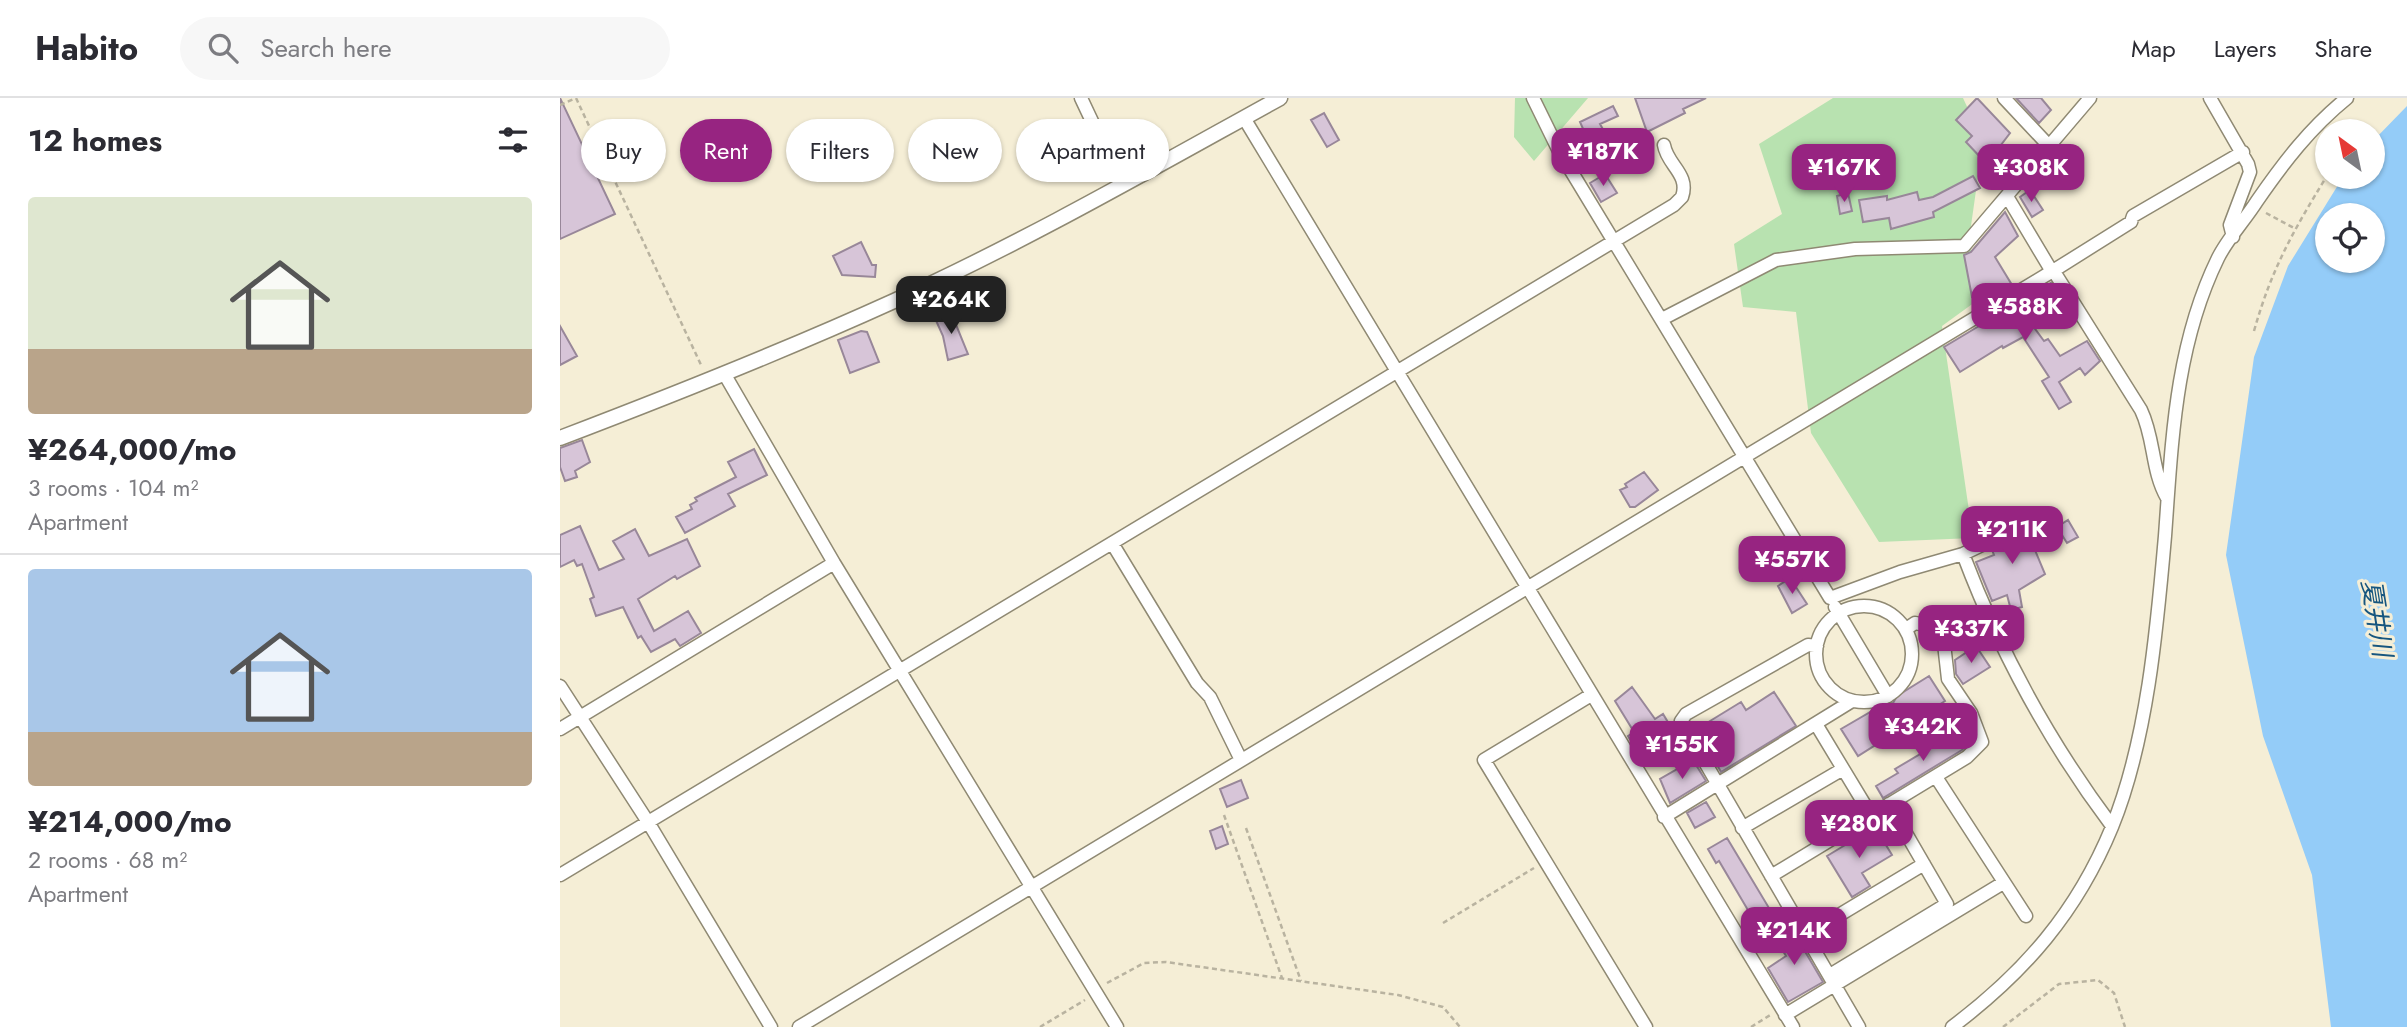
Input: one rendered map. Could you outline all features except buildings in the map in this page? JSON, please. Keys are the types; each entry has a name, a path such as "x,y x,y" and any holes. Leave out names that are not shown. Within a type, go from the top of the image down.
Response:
{"street":[{"path":"1081,98 1122,185"},
{"path":"560,438 725,375 897,300 1122,185 1280,98"},
{"path":"1533,98 1559,151 1888,696"},
{"path":"2004,98 2050,147"},
{"path":"1662,319 1776,260 1855,249 1964,246 2008,198 2090,98"},
{"path":"2210,98 2243,152 2250,172 2230,225 2233,237"},
{"path":"1952,1027 1985,1002 2034,956 2086,882 2112,826 2133,756 2148,679 2172,425 2194,318 2219,256 2283,163 2318,121 2347,98"},
{"path":"1244,118 1793,1027"},
{"path":"560,875 1614,241 1682,197 1683,178 1665,152 1664,145"},
{"path":"799,1027 2131,222 2133,216 2243,152"},
{"path":"2008,198 2141,410 2149,427 2155,474 2167,498"},
{"path":"725,375 834,562 1117,1027"},
{"path":"1829,598 1900,572 1964,554 2007,533 1999,519"},
{"path":"1112,542 1197,683 1210,697 1241,760"},
{"path":"1964,554 1988,619 2038,716 2071,771 2112,826"},
{"path":"560,729 834,562"},
{"path":"1856,607 1875,607 1893,615 1906,629 1912,659 1900,686 1888,696 1864,702 1852,701 1839,695 1824,680 1816,660 1817,646 1821,633 1838,614 1856,607"},
{"path":"1771,876 1936,777 1967,757 1982,742 1971,713 1948,679 1943,635 1927,624 1915,623 1906,629"},
{"path":"1817,646 1808,645 1682,717 1683,728 1859,1027"},
{"path":"560,687 648,821 771,1027"},
{"path":"1591,695 1484,760 1647,1027"},
{"path":"1664,817 1852,701"},
{"path":"1816,724 1871,815"},
{"path":"1742,828 1843,769"},
{"path":"1936,777 2026,916"},
{"path":"1783,1012 1947,904 1889,804"},
{"path":"1805,935 1924,864"},
{"path":"1832,980 2003,883"}],"path":[{"path":"560,105 576,98 709,381"},
{"path":"2254,331 2264,294 2294,228 2319,189"},
{"path":"2254,207 2294,228"},
{"path":"1224,815 1282,978"},
{"path":"1247,828 1301,981"},
{"path":"1443,923 1545,861"},
{"path":"1040,1027 1139,965 1153,962 1282,978 1425,1001 1443,1007 1460,1027"},
{"path":"2003,1027 2059,984 2098,980 2114,993 2125,1027"},
{"path":"1751,1027 1783,1012"}],"green space":[{"path":"1515,98 1588,98 1534,161 1514,137"},
{"path":"1833,98 1963,98 1983,141 1968,247 2004,281 1942,326 1973,538 1879,542 1811,433 1796,312 1743,307 1734,244 1782,214 1759,144"}],"water":[{"name":"夏井川","path":"2407,106 2407,1027 2331,1027 2312,875 2263,736 2226,555 2254,357 2288,266 2315,222 2315,273 2385,273 2385,203 2327,203 2336,189 2385,189 2385,129"}]}
